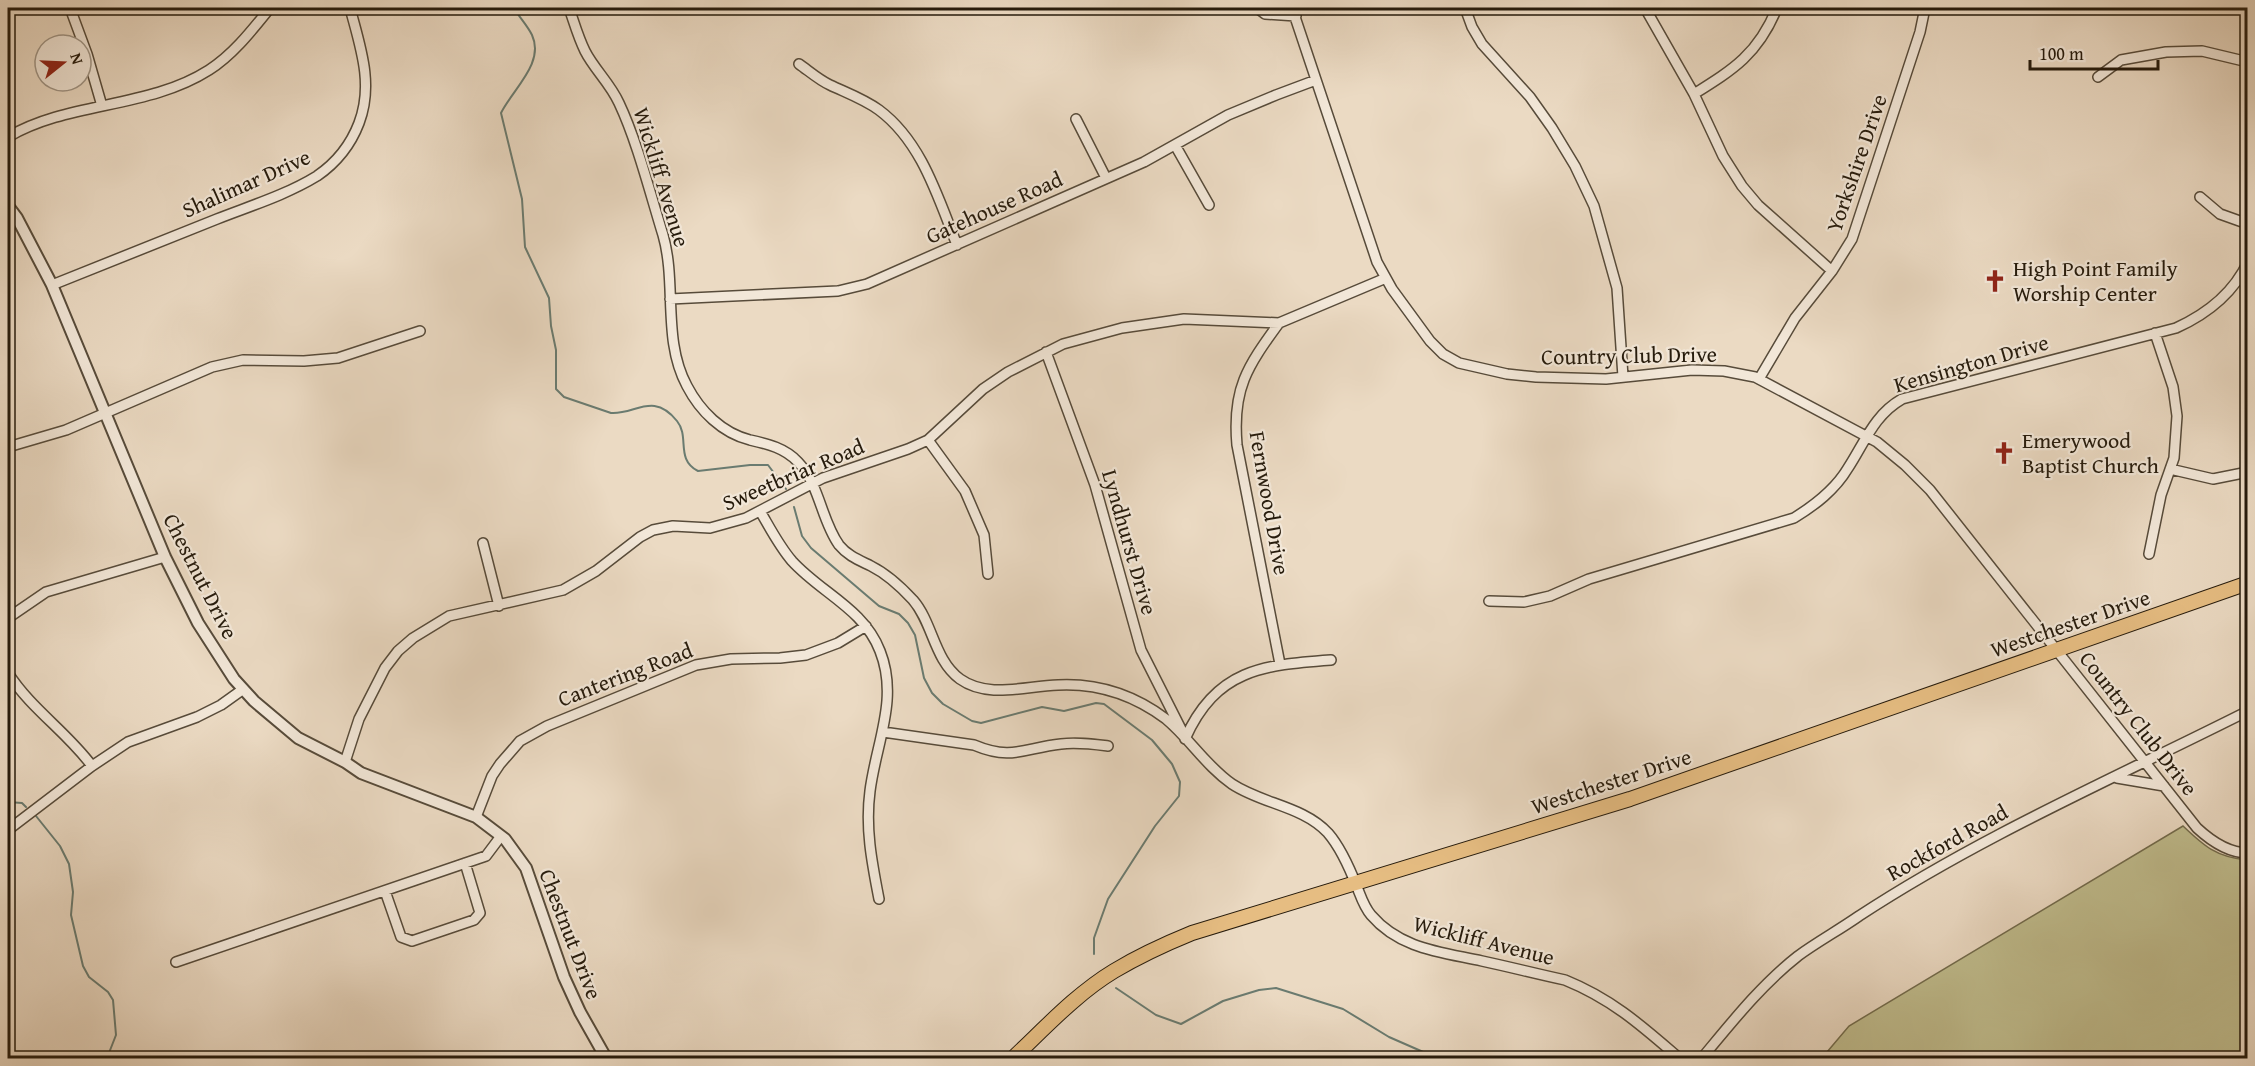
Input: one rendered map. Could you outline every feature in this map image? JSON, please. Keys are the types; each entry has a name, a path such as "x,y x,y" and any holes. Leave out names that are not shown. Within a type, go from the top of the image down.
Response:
{"main road":[{"name":"Westchester Drive","path":"1013,1059 1073,1002 1113,972 1154,949 1227,921 1630,799 2247,583"}],"street":[{"path":"70,8 87,54 102,106"},
{"path":"8,137 42,121 166,90 210,70 241,42 270,8"},
{"name":"Shalimar Drive","path":"52,285 283,193 326,169 351,140 364,104 366,73 350,8"},
{"name":"Wickliff Avenue","path":"568,8 586,53 610,86 627,122 664,240 670,277 670,299 677,360 686,385 699,405 716,423 735,434 770,444 788,453 802,466 840,545 853,558 888,577 920,608 945,663 963,681 977,688 992,691 1059,685 1099,687 1134,700 1166,719 1211,767 1233,785 1258,798 1306,817 1328,834 1349,867 1367,910 1384,929 1424,949 1565,980 1585,988 1608,1000 1679,1059"},
{"path":"1257,8 1265,14 1294,12"},
{"path":"1465,8 1482,44 1530,97 1552,128 1575,166 1594,206 1617,288 1623,377"},
{"path":"1645,8 1694,94 1723,156 1742,186 1758,205 1832,271"},
{"path":"1694,94 1734,69 1745,59 1764,35 1778,8"},
{"name":"Yorkshire Drive","path":"1759,379 1796,318 1832,271 1852,239 1920,32 1925,8"},
{"name":"Country Club Drive","path":"1294,12 1377,262 1430,341 1443,354 1459,363 1507,374 1536,377 1623,377 1692,370 1724,371 1759,379 1877,442 1930,490 2145,763 2205,835 2230,850 2247,853"},
{"path":"2098,77 2121,60 2166,52 2202,51 2247,62"},
{"path":"799,64 827,84 879,110 908,139 927,171 957,245"},
{"name":"Gatehouse Road","path":"670,299 838,291 867,284 1144,162 1228,115 1316,80"},
{"path":"1076,119 1106,178"},
{"path":"1175,145 1209,205"},
{"path":"2200,198 2220,214 2247,224"},
{"name":"Chestnut Drive","path":"8,206 17,218 52,285 165,557 198,623 242,690 298,738 345,762 361,773 476,817 501,836 526,868 564,977 606,1059"},
{"name":"Kensington Drive","path":"1489,601 1524,602 1551,596 1589,579 1794,519 1834,487 1848,469 1881,414 1902,399 2184,324 2208,311 2234,285 2247,262"},
{"name":"Sweetbriar Road","path":"345,762 358,719 385,668 398,651 427,628 449,616 499,606 571,586 653,530 673,526 710,528 746,518 823,478 909,449 928,440 983,389 1015,368 1073,342 1122,328 1184,319 1279,323 1386,278"},
{"name":"Fernwood Drive","path":"1279,323 1255,355 1243,379 1237,400 1235,421 1280,663"},
{"path":"8,447 58,433 212,367 243,360 304,361 338,357 420,331"},
{"path":"2149,554 2161,495 2174,458 2177,416 2173,387 2155,333"},
{"name":"Lyndhurst Drive","path":"1047,352 1095,485 1141,650 1185,739"},
{"path":"928,440 965,492 984,535 988,574"},
{"path":"2170,468 2213,479 2247,472"},
{"path":"760,511 775,538 792,560 812,579 846,604 866,626 881,652 886,674 888,703 870,791 868,847 879,899"},
{"path":"483,543 499,606"},
{"path":"8,618 46,592 165,557"},
{"name":"Cantering Road","path":"476,817 492,776 500,765 520,741 547,726 696,665 731,659 806,655 838,643 866,626"},
{"path":"1185,739 1200,712 1222,689 1247,673 1280,663 1331,660"},
{"path":"8,673 32,705 81,751 92,766"},
{"path":"8,830 92,766 128,742 197,717 221,705 242,690"},
{"name":"Rockford Road","path":"1702,1059 1747,1004 1799,956 1888,897 1962,854 2247,711"},
{"path":"883,732 974,745 988,751 1009,754 1083,742 1108,746"},
{"path":"2115,778 2164,786"},
{"path":"177,962 486,856 501,836"},
{"path":"385,891 401,937 412,941 474,920 480,913 465,863"}],"shaded area":[{"path":"2183,826 2211,849 2227,856 2247,860 2247,1058 1802,1058 1827,1052 1849,1026"}],"waterway":[{"path":"514,8 532,35 535,45 534,56 526,76 501,113 522,199 525,247 549,298 556,350 556,389 564,397 611,413 620,413 644,406 660,407 668,412 681,427 687,460 698,471 768,465 786,489"},
{"path":"794,507 802,536 811,548 879,606 899,614 908,623 915,635 924,678 932,693 943,704 972,721 981,723 1042,707 1064,711 1096,703 1104,704 1152,740 1172,764 1180,782 1179,796 1155,826 1108,899 1094,938 1094,954"},
{"path":"8,802 22,803 26,807"},
{"path":"36,816 60,846 69,864 73,892 71,915 83,966 89,977 108,992 113,1000 116,1035 107,1058"},
{"path":"1116,988 1156,1015 1181,1024 1223,1001 1259,990 1276,988 1343,1009 1389,1037 1437,1058"}],"place":[{"name":"High Point Family Worship Center","path":"1995,281"},
{"name":"Emerywood Baptist Church","path":"2004,453"}]}
